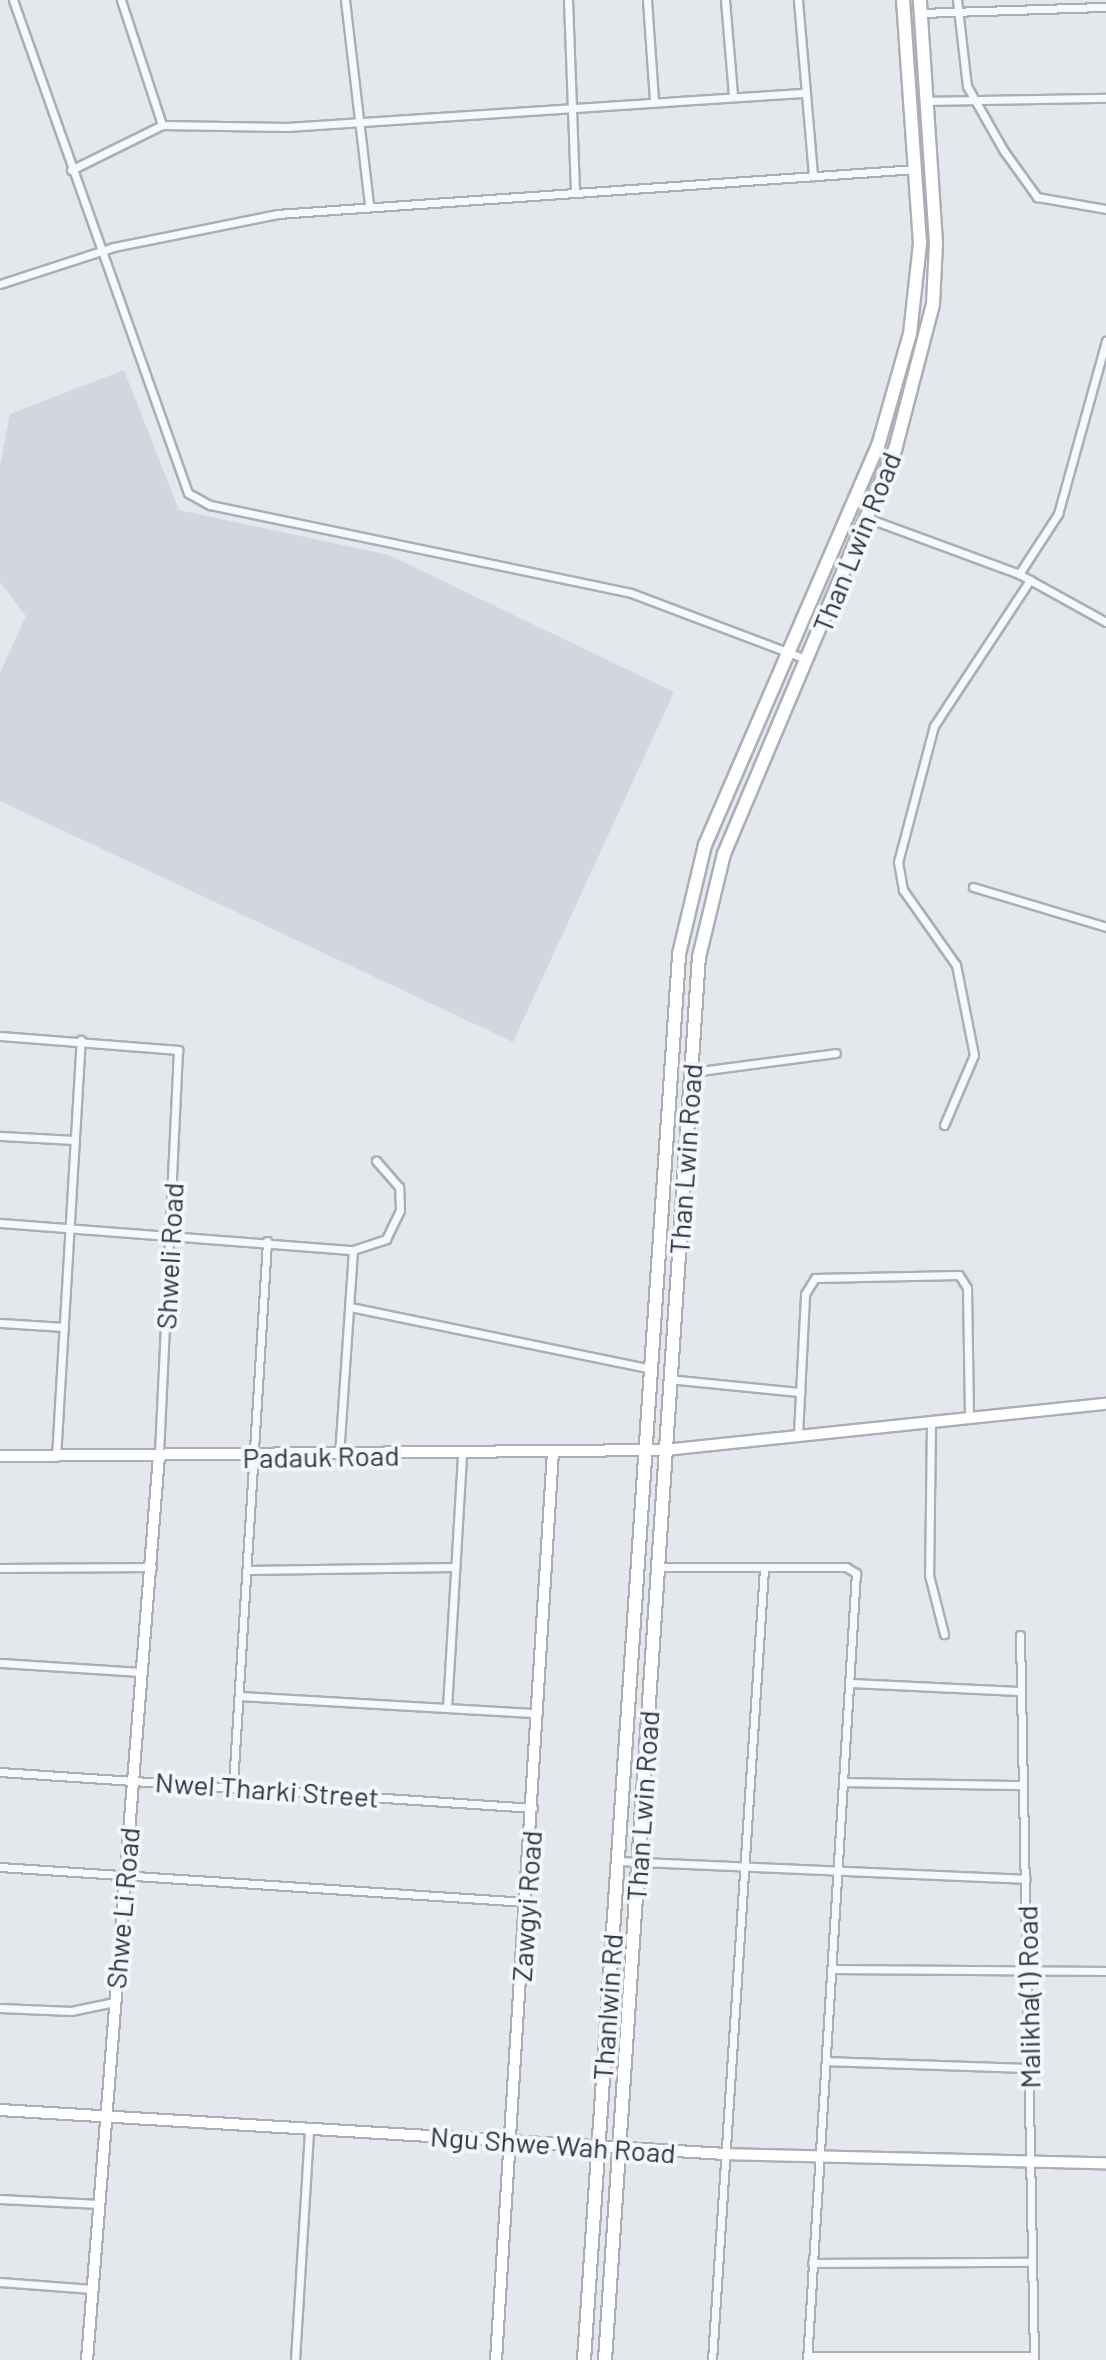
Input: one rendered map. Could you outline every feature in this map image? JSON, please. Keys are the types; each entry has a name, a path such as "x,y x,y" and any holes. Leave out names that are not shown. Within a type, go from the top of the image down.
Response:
{"main road":[{"name":"Than Lwin Road","path":"653,1319 686,918 705,845 793,652 897,382 920,267 903,0"},
{"name":"Than Lwin Road","path":"605,2360 617,2148 660,1567 672,1321 709,903 867,518 913,385 936,274 920,7"},
{"path":"897,382 913,385"},
{"name":"Thanlwin Rd","path":"584,2360 653,1319"}],"street":[{"path":"13,0 99,252 188,493 210,505 631,593 808,660"},
{"path":"121,0 162,125"},
{"path":"345,0 362,122 369,205"},
{"path":"568,0 575,193"},
{"path":"647,0 654,100"},
{"path":"725,0 733,96"},
{"path":"798,0 802,93 813,176"},
{"path":"957,0 972,100 1037,197 1106,209"},
{"path":"920,7 958,12 1106,7"},
{"path":"71,170 162,125 362,122 654,100 802,93"},
{"path":"926,101 1106,98"},
{"path":"0,284 99,252 277,214 369,205 915,169"},
{"path":"1019,574 1058,514 1106,341"},
{"path":"867,518 1019,574 1106,622"},
{"path":"944,1125 974,1055 956,965 903,890 898,862 934,726 1030,580"},
{"path":"973,887 1106,927"},
{"path":"0,1036 81,1040 56,1457"},
{"name":"Shweli Road","path":"81,1040 170,1044 180,1056 159,1456"},
{"path":"692,1072 836,1053"},
{"path":"0,1136 75,1140"},
{"path":"0,1223 171,1232 353,1250 386,1239 400,1210 399,1187 376,1161"},
{"path":"233,1785 256,1457 267,1241"},
{"path":"338,1457 353,1250"},
{"path":"798,1434 808,1284 951,1272 967,1288 969,1414"},
{"path":"350,1307 648,1368"},
{"path":"0,1323 64,1327"},
{"path":"669,1379 800,1392"},
{"name":"Padauk Road","path":"0,1456 338,1457 665,1450 969,1414 1106,1404"},
{"path":"931,1418 929,1575 944,1634"},
{"name":"Zawgyi Road","path":"496,2360 553,1451"},
{"path":"447,1708 462,1453"},
{"name":"Shwe Li Road","path":"87,2360 159,1456"},
{"path":"0,1568 152,1567"},
{"path":"248,1570 454,1567"},
{"path":"660,1567 856,1573 807,2358 1034,2358"},
{"path":"712,2360 764,1568"},
{"name":"Malikha(1) Road","path":"1020,1635 1031,2068 1034,2358"},
{"path":"0,1663 141,1672"},
{"path":"850,1683 1020,1691"},
{"path":"239,1696 538,1713"},
{"name":"Nwel Tharki Street","path":"0,1772 233,1785 533,1808"},
{"path":"843,1782 1023,1785"},
{"path":"616,1861 1026,1879"},
{"path":"0,1867 526,1902"},
{"path":"833,1969 1027,1973 1106,1971"},
{"path":"0,2008 71,2011 114,2002"},
{"path":"827,2061 1031,2068"},
{"name":"Ngu Shwe Wah Road","path":"0,2110 726,2154 1031,2167 1106,2163"},
{"path":"295,2360 309,2129"},
{"path":"0,2199 99,2204"},
{"path":"812,2263 1032,2262"},
{"path":"0,2282 92,2289"}],"shaded area":[{"path":"124,370 179,510 389,555 674,692 513,1042 0,801 0,673 26,616 0,582 0,466 10,414"}]}
